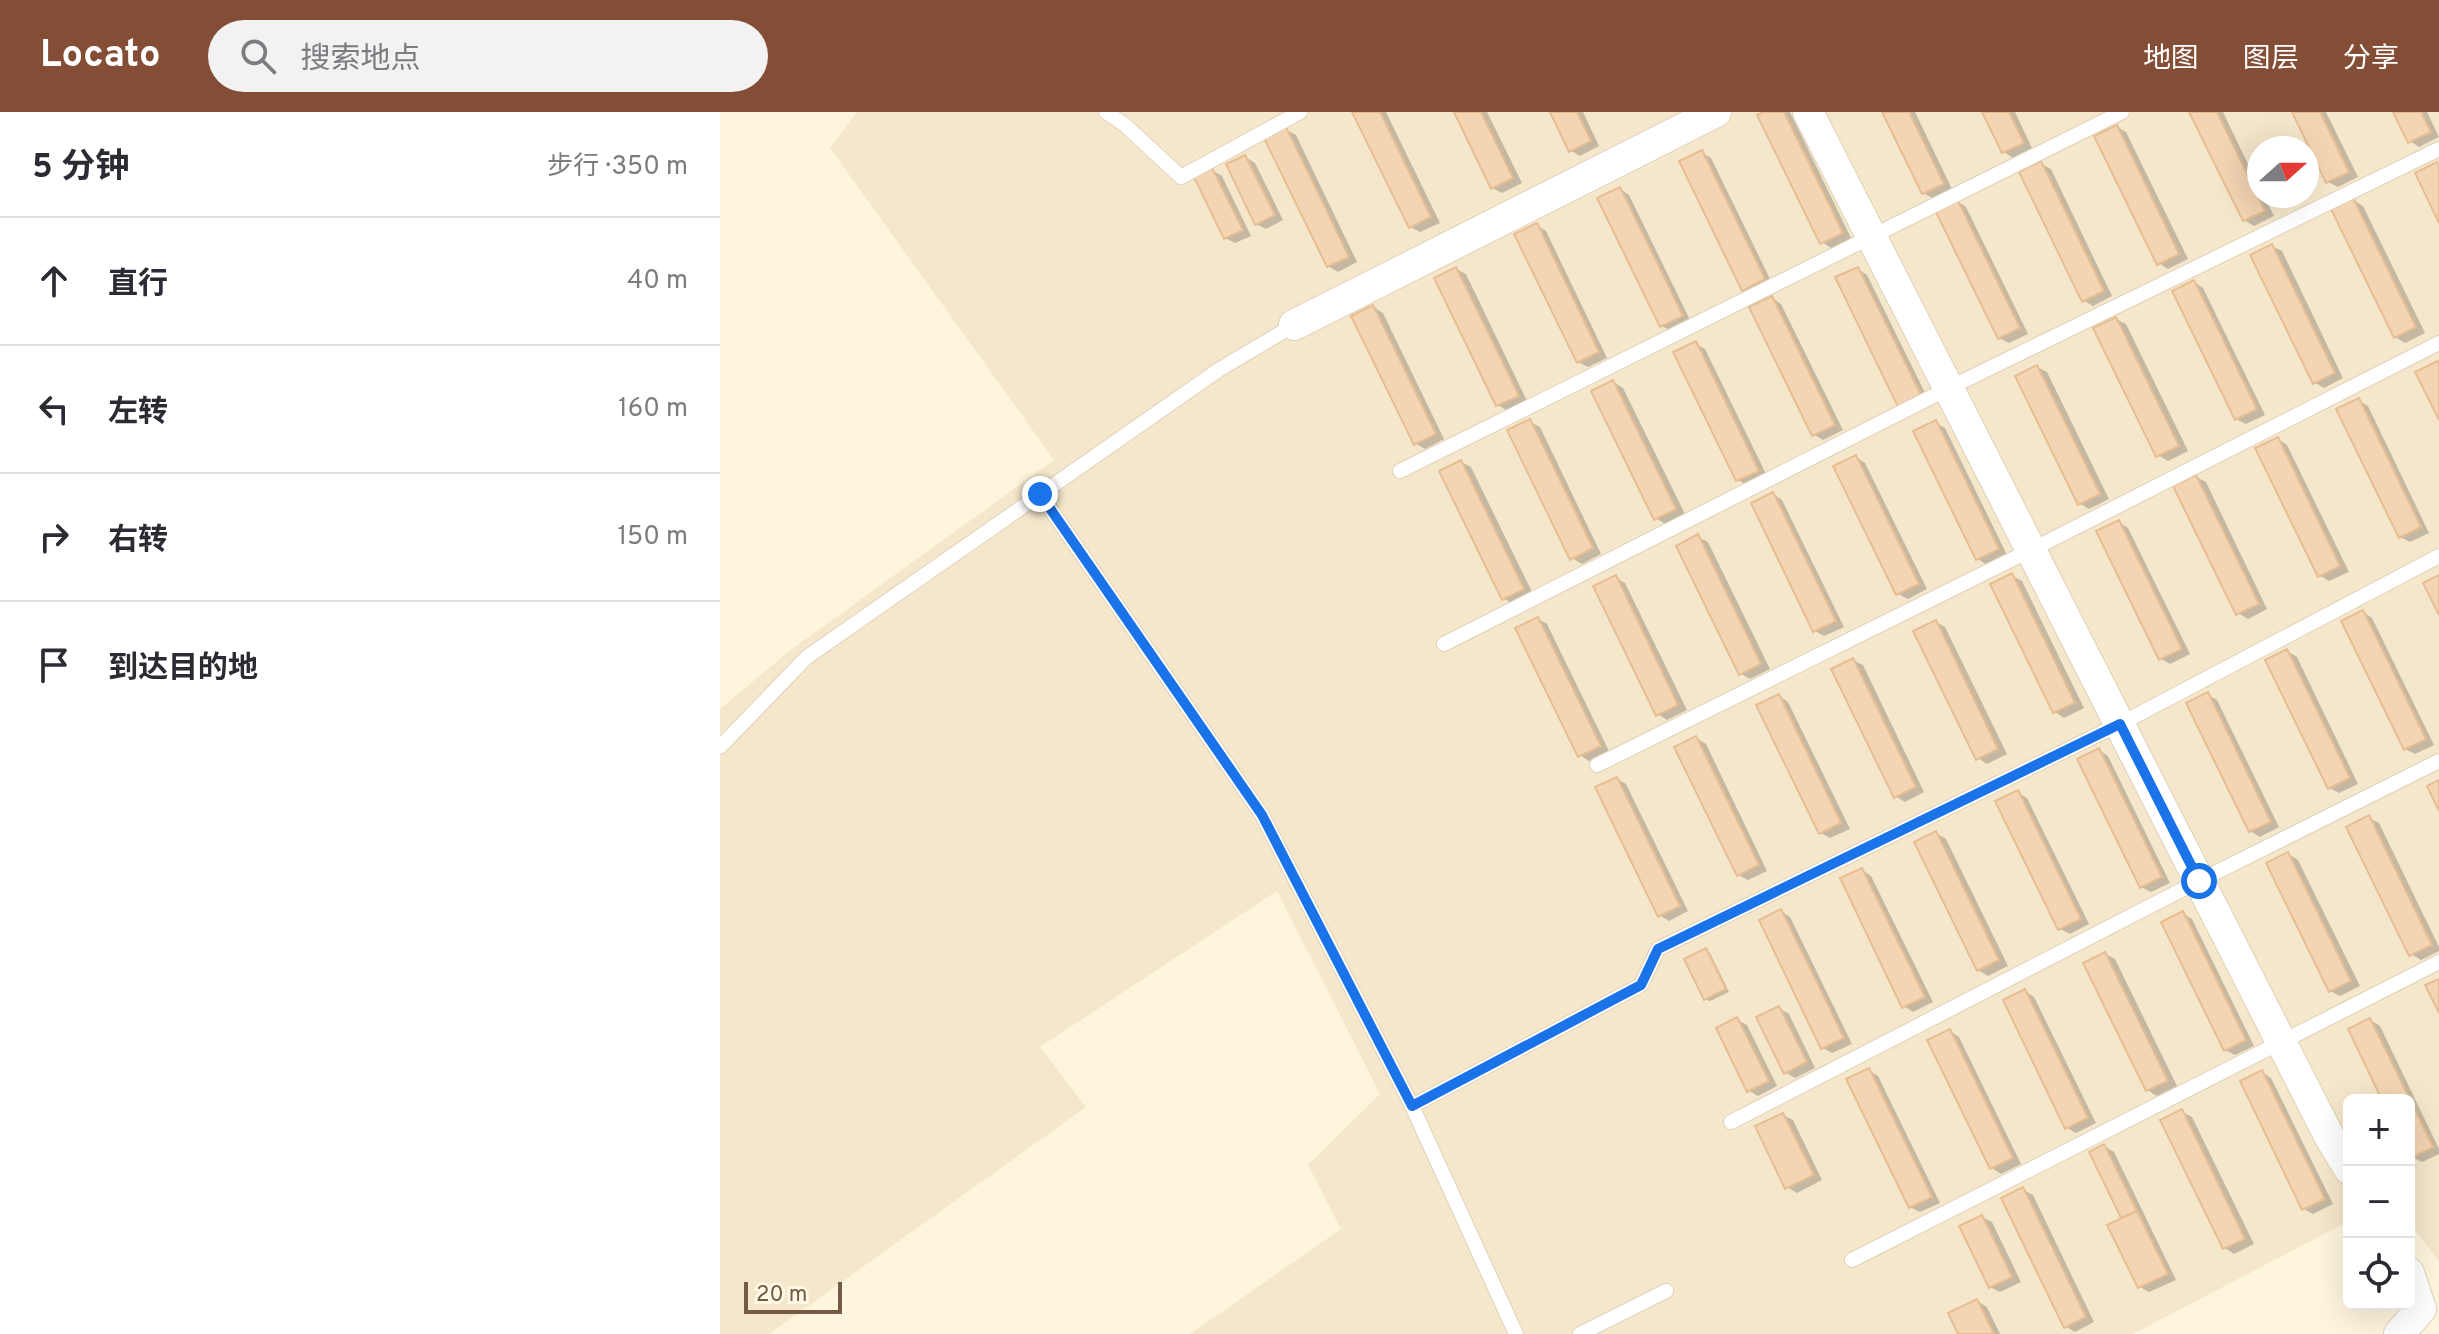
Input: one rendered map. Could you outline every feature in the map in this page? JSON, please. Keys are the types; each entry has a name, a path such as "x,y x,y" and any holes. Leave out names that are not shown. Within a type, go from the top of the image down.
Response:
{"street":[{"path":"1294,325 1716,112"},
{"path":"1808,112 2329,1136 2347,1166"},
{"path":"2399,1334 2421,1309 2415,1291"}],"lane":[{"path":"1106,112 1125,125 1181,177 1300,112"},
{"path":"1400,471 2122,112"},
{"path":"1444,644 1949,388 2439,149"},
{"path":"720,747 807,657 1220,369 1294,325"},
{"path":"1597,765 2439,343"},
{"path":"1040,494 1262,815 1412,1106 1516,1334"},
{"path":"1412,1106 1641,985 1658,949 2120,724 2439,556"},
{"path":"1731,1122 2439,761"},
{"path":"1852,1260 2439,962"},
{"path":"1580,1334 1666,1291"}],"shaded area":[{"path":"857,112 2439,112 2439,1261 2415,1231 2415,1094 2343,1094 2343,1224 2133,1334 1190,1334 1341,1229 1308,1165 1380,1094 1277,891 1040,1047 1086,1107 769,1334 720,1334 720,709 792,649 1054,460 830,148"}],"building":[{"path":"1352,112 1380,112 1431,217 1409,228"},
{"path":"1454,112 1481,112 1513,178 1491,189"},
{"path":"1550,112 1577,112 1591,141 1569,152"},
{"path":"1784,112 1843,233 1820,244 1757,115"},
{"path":"1882,112 1909,112 1944,184 1922,194"},
{"path":"1982,112 2009,112 2024,143 2002,153"},
{"path":"2189,112 2217,112 2247,174 2247,208 2264,208 2265,211 2243,221"},
{"path":"2292,112 2320,112 2349,172 2326,183 2319,168 2319,136 2303,136"},
{"path":"2393,112 2421,112 2431,132 2408,143"},
{"path":"2117,125 2179,254 2157,265 2094,136"},
{"path":"1286,127 1349,257 1327,267 1264,138"},
{"path":"1702,150 1765,279 1742,291 1679,161"},
{"path":"1245,155 1275,215 1255,225 1226,164"},
{"path":"2041,161 2104,291 2082,302 2019,172"},
{"path":"2437,162 2439,167 2439,223 2415,173"},
{"path":"1212,168 1243,230 1224,239 1194,177"},
{"path":"1620,187 1683,316 1660,327 1597,198"},
{"path":"2353,198 2416,327 2394,338 2331,209"},
{"path":"1957,199 2020,328 1998,339 1935,210"},
{"path":"1537,223 1599,352 1577,363 1514,234"},
{"path":"2272,244 2335,373 2313,384 2250,255"},
{"path":"1456,267 1519,396 1496,406 1434,278"},
{"path":"1858,267 1921,395 1898,407 1835,277"},
{"path":"2194,280 2257,409 2235,420 2172,291"},
{"path":"1772,296 1835,425 1812,436 1749,307"},
{"path":"1373,305 1436,434 1414,445 1351,316"},
{"path":"2116,317 2179,446 2156,457 2093,328"},
{"path":"1696,341 1759,471 1736,481 1673,352"},
{"path":"2438,361 2439,364 2439,420 2415,372"},
{"path":"2037,365 2100,494 2078,505 2015,376"},
{"path":"1613,380 1676,509 1654,520 1591,391"},
{"path":"2359,398 2421,527 2399,538 2336,409"},
{"path":"1530,419 1593,548 1570,560 1507,430"},
{"path":"1936,420 1999,549 1976,560 1913,431"},
{"path":"2278,437 2340,566 2318,577 2255,448"},
{"path":"1856,455 1919,584 1896,595 1833,466"},
{"path":"1461,460 1524,589 1502,600 1439,471"},
{"path":"2196,475 2259,604 2236,615 2173,486"},
{"path":"1773,492 1836,621 1813,632 1751,503"},
{"path":"2119,520 2182,649 2159,660 2096,531"},
{"path":"1698,534 1761,664 1739,675 1676,546"},
{"path":"2012,573 2075,703 2053,713 1990,584"},
{"path":"1616,575 1678,705 1656,716 1593,586"},
{"path":"2439,575 2439,615 2423,583"},
{"path":"2363,610 2426,739 2404,750 2341,621"},
{"path":"1538,617 1601,746 1578,757 1515,628"},
{"path":"1936,620 1998,749 1976,760 1913,631"},
{"path":"2287,649 2350,778 2328,789 2265,660"},
{"path":"1853,658 1916,787 1894,798 1831,669"},
{"path":"2208,692 2271,822 2249,832 2186,703"},
{"path":"1779,694 1841,823 1819,834 1756,705"},
{"path":"1696,736 1759,865 1737,876 1674,747"},
{"path":"2099,748 2162,877 2140,888 2077,759"},
{"path":"1617,777 1680,906 1658,917 1595,787"},
{"path":"2439,780 2439,811 2427,786"},
{"path":"2018,790 2081,919 2058,930 1995,801"},
{"path":"2369,815 2432,945 2409,956 2346,827"},
{"path":"1936,831 1999,960 1977,971 1914,842"},
{"path":"2288,852 2351,981 2329,992 2266,863"},
{"path":"1862,868 1925,997 1902,1008 1840,878"},
{"path":"1781,909 1844,1038 1821,1049 1759,920"},
{"path":"2183,911 2246,1040 2224,1051 2161,922"},
{"path":"1706,948 1726,989 1704,1000 1684,959"},
{"path":"2105,952 2168,1081 2146,1091 2083,963"},
{"path":"2439,979 2439,1013 2425,985"},
{"path":"2025,989 2088,1118 2065,1129 2003,1000"},
{"path":"1779,1006 1807,1062 1784,1074 1756,1017"},
{"path":"1737,1017 1769,1081 1747,1092 1716,1028"},
{"path":"2370,1018 2407,1094 2379,1094 2348,1029"},
{"path":"1950,1029 2013,1158 1990,1169 1927,1040"},
{"path":"1869,1068 1932,1197 1909,1208 1846,1079"},
{"path":"2262,1070 2325,1199 2302,1210 2240,1081"},
{"path":"2182,1109 2245,1239 2223,1249 2160,1120"},
{"path":"2415,1110 2433,1147 2415,1156"},
{"path":"1783,1113 1814,1175 1785,1189 1755,1126"},
{"path":"2104,1144 2137,1211 2121,1218 2089,1152"},
{"path":"2023,1187 2086,1317 2064,1328 2001,1198"},
{"path":"2137,1211 2168,1274 2138,1288 2107,1225"},
{"path":"1982,1215 2012,1277 1989,1288 1959,1226"},
{"path":"1977,1299 1994,1334 1958,1334 1948,1313"}],"route":[{"path":"1040,494 1262,815 1412,1106 1641,985 1658,949 2120,724 2199,881"}]}
